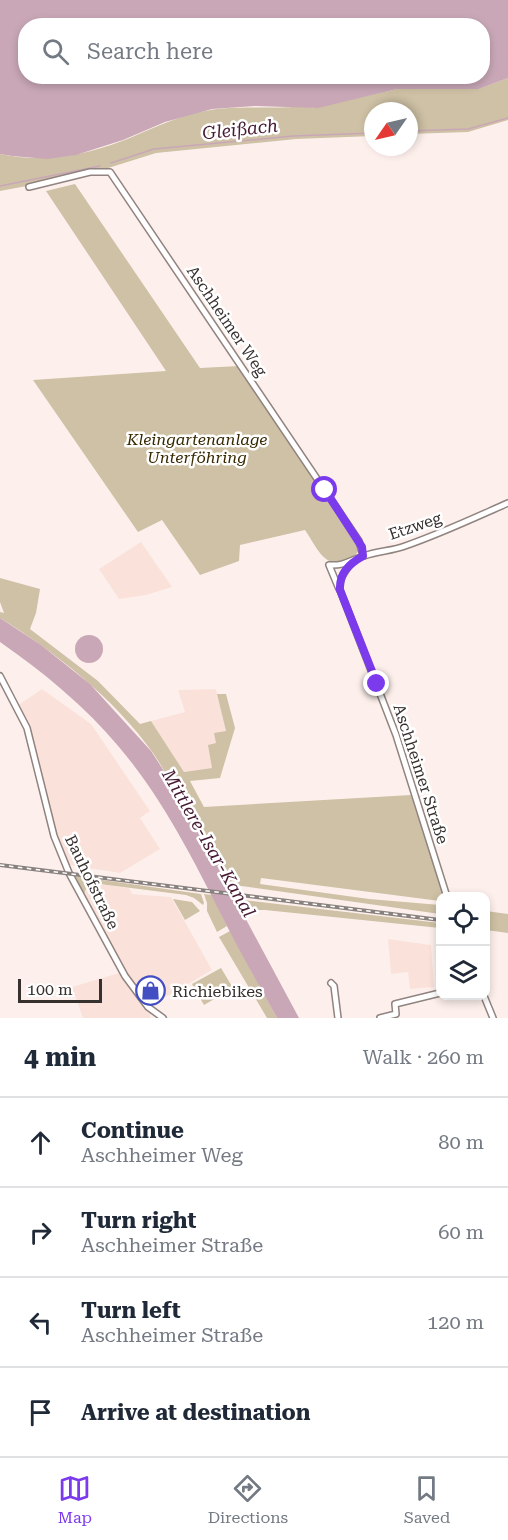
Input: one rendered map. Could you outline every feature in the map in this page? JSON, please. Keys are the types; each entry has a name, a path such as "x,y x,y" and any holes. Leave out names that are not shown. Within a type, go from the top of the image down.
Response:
{"street":[{"name":"Aschheimer Weg","path":"29,187 90,172 110,172 359,541 363,556"},
{"name":"Etzweg","path":"329,565 352,562 363,556 402,547 508,503"},
{"path":"340,590 342,574 352,562"},
{"name":"Aschheimer Straße","path":"329,565 396,735 445,892"},
{"name":"Bauhofstraße","path":"0,676 27,728 54,836 68,870 125,976 148,1007 163,1018"},
{"path":"331,983 334,986 338,1018"},
{"path":"380,1018 396,1014 395,1004 436,994"},
{"path":"486,1000 493,1018"}],"shaded area":[{"path":"0,0 508,0 508,78 479,89 397,89 318,108 255,106 212,109 165,122 123,140 76,155 47,159 0,154"},
{"path":"141,542 172,587 146,595 119,599 99,569"},
{"path":"0,618 41,645 90,684 151,751 177,791 299,1018 277,1018 179,835 136,768 106,732 78,704 32,665 0,642"},
{"path":"89,635 99,639 103,649 99,659 89,663 79,659 75,649 79,639"},
{"path":"42,689 91,724 150,811 140,818 160,849 120,873 63,864 48,822 25,730 14,708"},
{"path":"216,689 226,731 216,743 212,768 184,772 151,721 185,712 178,690"},
{"path":"74,876 84,893 87,886 92,883 129,888 132,894 171,897 212,970 152,1005 150,1018 83,1018 72,987 119,973 71,884"},
{"path":"388,939 431,945 434,987 410,989 408,972 391,974"}],"green space":[{"path":"508,78 508,120 468,132 418,134 418,102 364,102 364,136 296,139 156,153 86,175 0,191 0,154 46,158 92,151 180,118 213,110 306,106 313,108 397,89 479,89"},
{"name":"Kleingartenanlage Unterföhring","path":"75,184 200,368 239,366 359,545 358,552 354,556 341,562 334,563 328,560 322,556 305,530 240,545 239,561 200,575 162,520 138,532 33,380 166,371 46,191"},
{"path":"0,578 40,589 36,613 30,629 98,681 140,724 151,721 184,772 212,768 208,745 216,743 214,733 226,731 217,694 226,694 235,728 220,778 190,781 204,807 411,795 443,892 436,892 436,900 261,878 260,884 369,899 436,905 436,913 227,884 173,785 138,733 121,714 63,661 0,618 0,612 4,613 0,602"},
{"path":"74,876 201,894 204,903 203,905 186,895 92,883 87,886 84,894"},
{"path":"204,894 212,895 227,926 217,932 207,911"},
{"path":"173,899 192,902 200,911 185,920"},
{"path":"235,899 436,923 436,928 265,910 258,910 245,917"},
{"path":"490,912 508,914 508,933 490,931"},
{"path":"230,931 277,1018 267,1018 219,937"},
{"path":"221,968 233,988 204,1005 192,984"}],"waterway":[{"name":"Gleißach","path":"418,131 468,129 508,118"},
{"name":"Gleißach","path":"111,163 154,149 293,136 364,133"},
{"name":"Gleißach","path":"0,186 100,166"}],"railway":[{"path":"0,865 436,920"}],"place":[{"name":"Richiebikes","path":"151,991"}],"route":[{"path":"325,490 362,547 363,556 352,562 342,574 340,590 377,684"}],"water label":[{"name":"Mittlere-Isar-Kanal","path":"209,843"}]}
